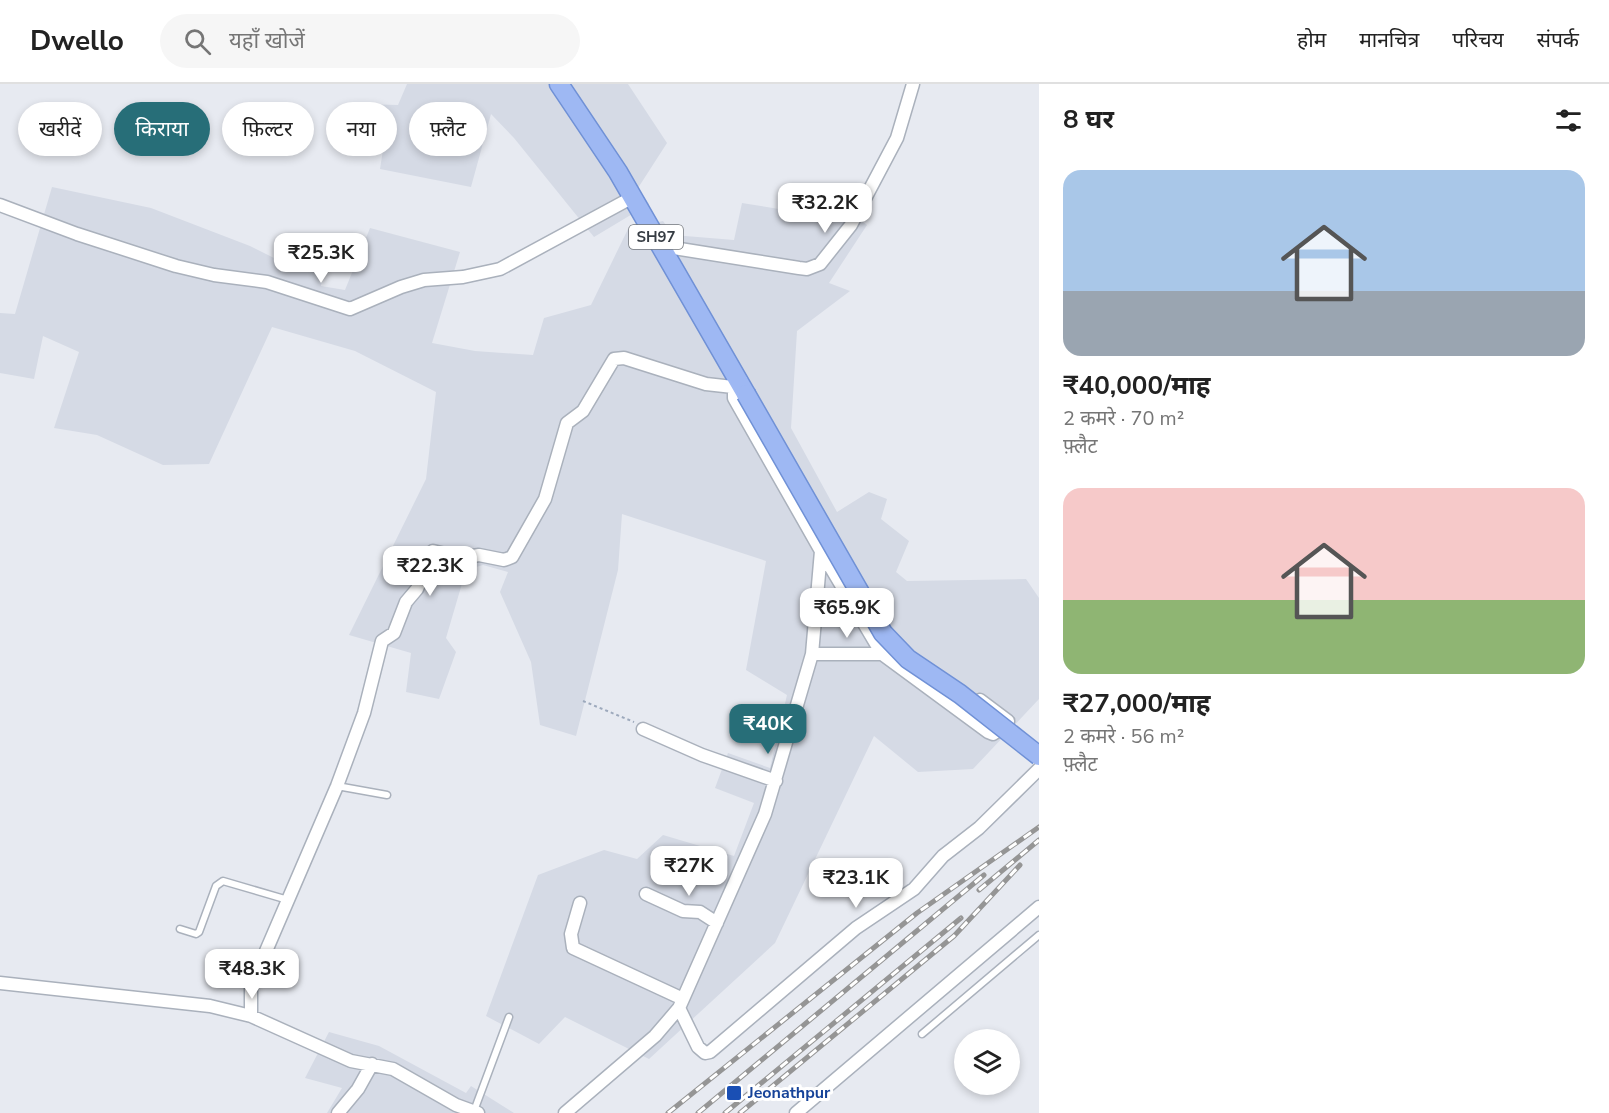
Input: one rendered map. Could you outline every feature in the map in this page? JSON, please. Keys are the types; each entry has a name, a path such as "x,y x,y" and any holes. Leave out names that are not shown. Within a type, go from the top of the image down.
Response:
{"main road":[{"name":"SH97","path":"559,84 633,197 739,387 883,633 908,660 960,694 1039,756"}],"street":[{"path":"661,246 807,269 820,264 856,217 897,138 913,84"},
{"path":"0,205 76,234 176,266 214,275 267,282 350,309 401,287 424,280 463,277 500,269 633,197"},
{"path":"251,1016 251,986 337,786 364,713 382,641 394,633 406,602 417,589 432,553 436,550 461,558 479,555 504,560 512,557 545,500 567,423 583,411 614,359 624,358 706,384 739,387 753,389 892,633 910,652 933,670 1006,717 1007,725 993,734 988,732 882,654 734,398 739,387"},
{"path":"565,1113 656,1036 681,1003 755,840 776,781 812,654 821,551"},
{"path":"812,654 882,654"},
{"path":"643,729 702,755 776,781"},
{"path":"580,903 571,934 573,948 681,1003 698,1047 705,1053 710,1052 864,922 914,889 943,856 979,828 1039,769"},
{"path":"646,894 683,911 700,912 717,923"},
{"path":"796,1113 1039,907"},
{"path":"0,983 210,1006 251,1016 351,1061 393,1068 456,1105 476,1112"},
{"path":"338,1113 358,1089 372,1064"}],"lane":[{"path":"337,786 387,795"},
{"path":"180,929 196,934 199,932 216,886 223,880 288,900"},
{"path":"922,1034 1039,935"},
{"path":"476,1112 509,1017"}],"path":[{"path":"583,701 627,718 643,729"}],"shaded area":[{"path":"407,84 628,84 667,143 638,188 649,204 594,237 514,138 491,114 487,129 487,102 409,102 409,156 479,156 471,187 380,169 382,156 397,156 398,105"},
{"path":"52,187 151,208 250,246 282,262 295,239 327,249 321,286 345,290 370,228 460,252 432,343 475,351 533,355 544,318 591,305 628,229 663,221 673,235 734,240 742,203 810,214 837,202 867,225 829,283 850,291 797,331 791,428 837,512 869,492 887,499 881,519 909,541 896,572 907,581 1026,579 1039,598 1039,699 973,769 918,772 874,736 775,943 649,1059 565,1017 539,1044 486,1016 538,875 604,850 637,859 663,835 734,856 754,803 715,788 728,753 770,768 787,695 746,670 766,561 622,514 618,570 576,736 540,725 531,662 500,592 508,572 483,565 466,570 446,638 456,652 439,699 406,692 411,653 349,635 426,479 436,392 355,351 272,327 209,464 163,465 97,435 54,428 79,352 43,336 34,379 0,373 0,313 15,314"},
{"path":"329,1032 379,1046 466,1093 471,1086 514,1113 327,1113 342,1088 305,1078"}],"railway":[{"path":"668,1113 917,913 1039,827"},
{"path":"979,890 1039,840"},
{"path":"740,1113 954,936 1020,865"},
{"path":"698,1113 984,875"},
{"path":"725,1113 961,918"}],"place":[{"name":"Jeonathpur","path":"734,1093"}]}
